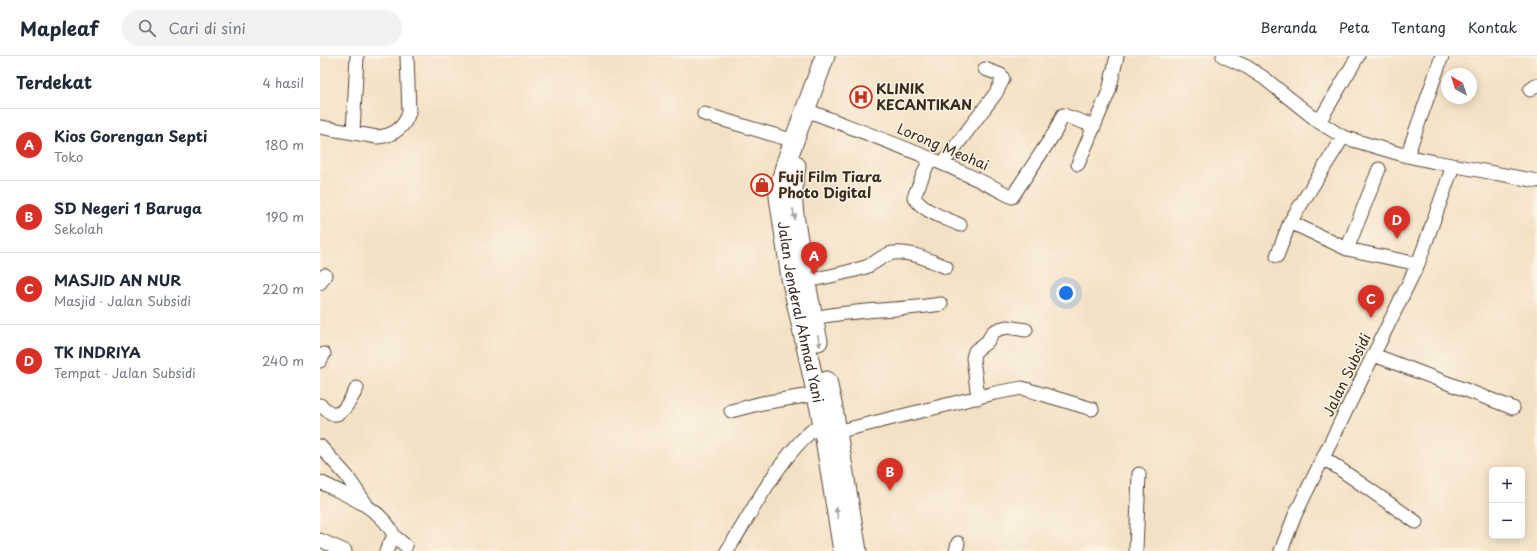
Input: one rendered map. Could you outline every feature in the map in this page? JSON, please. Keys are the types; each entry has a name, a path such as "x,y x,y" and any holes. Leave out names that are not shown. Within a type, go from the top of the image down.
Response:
{"highway":[{"name":"Jalan Jenderal Ahmad Yani","path":"825,56 787,160 779,188 780,210 791,278 817,394 829,427 857,551"},
{"name":"Jalan Jenderal Ahmad Yani","path":"836,56 799,154 792,190 792,204 806,281 833,408 829,427 843,551"}],"street":[{"path":"353,132 357,56"},
{"path":"320,127 358,134 386,137 402,127 407,120 409,112 407,56"},
{"path":"1078,164 1109,91 1117,56"},
{"path":"1223,56 1247,67 1264,78 1318,122 1343,137 1407,156 1537,181"},
{"path":"1318,122 1358,56"},
{"path":"1407,156 1442,56"},
{"path":"943,163 1002,84 1003,79 1001,75 985,69"},
{"name":"Lorong Meohai","path":"814,113 943,163 1012,197 1055,132 1063,116 1094,126"},
{"path":"704,114 794,141"},
{"path":"1277,256 1290,222 1343,137"},
{"path":"930,158 914,197 917,202 926,209 960,224"},
{"name":"Jalan Subsidi","path":"1281,551 1295,515 1418,264 1453,166"},
{"path":"1347,249 1378,169"},
{"path":"1290,222 1347,249 1418,264"},
{"path":"806,281 862,268 873,264 885,255 893,253 912,255 946,267"},
{"path":"814,318 836,313 922,307 941,304"},
{"path":"978,398 973,358 975,351 987,342 993,332 999,329 1007,327 1026,330"},
{"path":"1374,355 1513,408"},
{"path":"320,405 335,415 339,414 344,409 357,388"},
{"path":"727,551 786,460 812,430 1022,388 1092,409"},
{"path":"731,411 762,403 817,394"},
{"path":"320,446 346,475 366,506"},
{"path":"1324,458 1416,522"},
{"path":"1136,551 1139,474"},
{"path":"320,482 366,506 381,518 392,531 394,536 406,546"},
{"path":"386,551 394,536"},
{"path":"325,545 345,551"}],"place":[{"name":"KLINIK KECANTIKAN","path":"861,97"},
{"name":"Fuji Film Tiara Photo Digital","path":"762,185"},
{"name":"TK INDRIYA","path":"1397,239"},
{"name":"Kios Gorengan Septi","path":"814,275"},
{"name":"MASJID AN NUR","path":"1371,318"},
{"name":"SD Negeri 1 Baruga","path":"890,491"}]}
